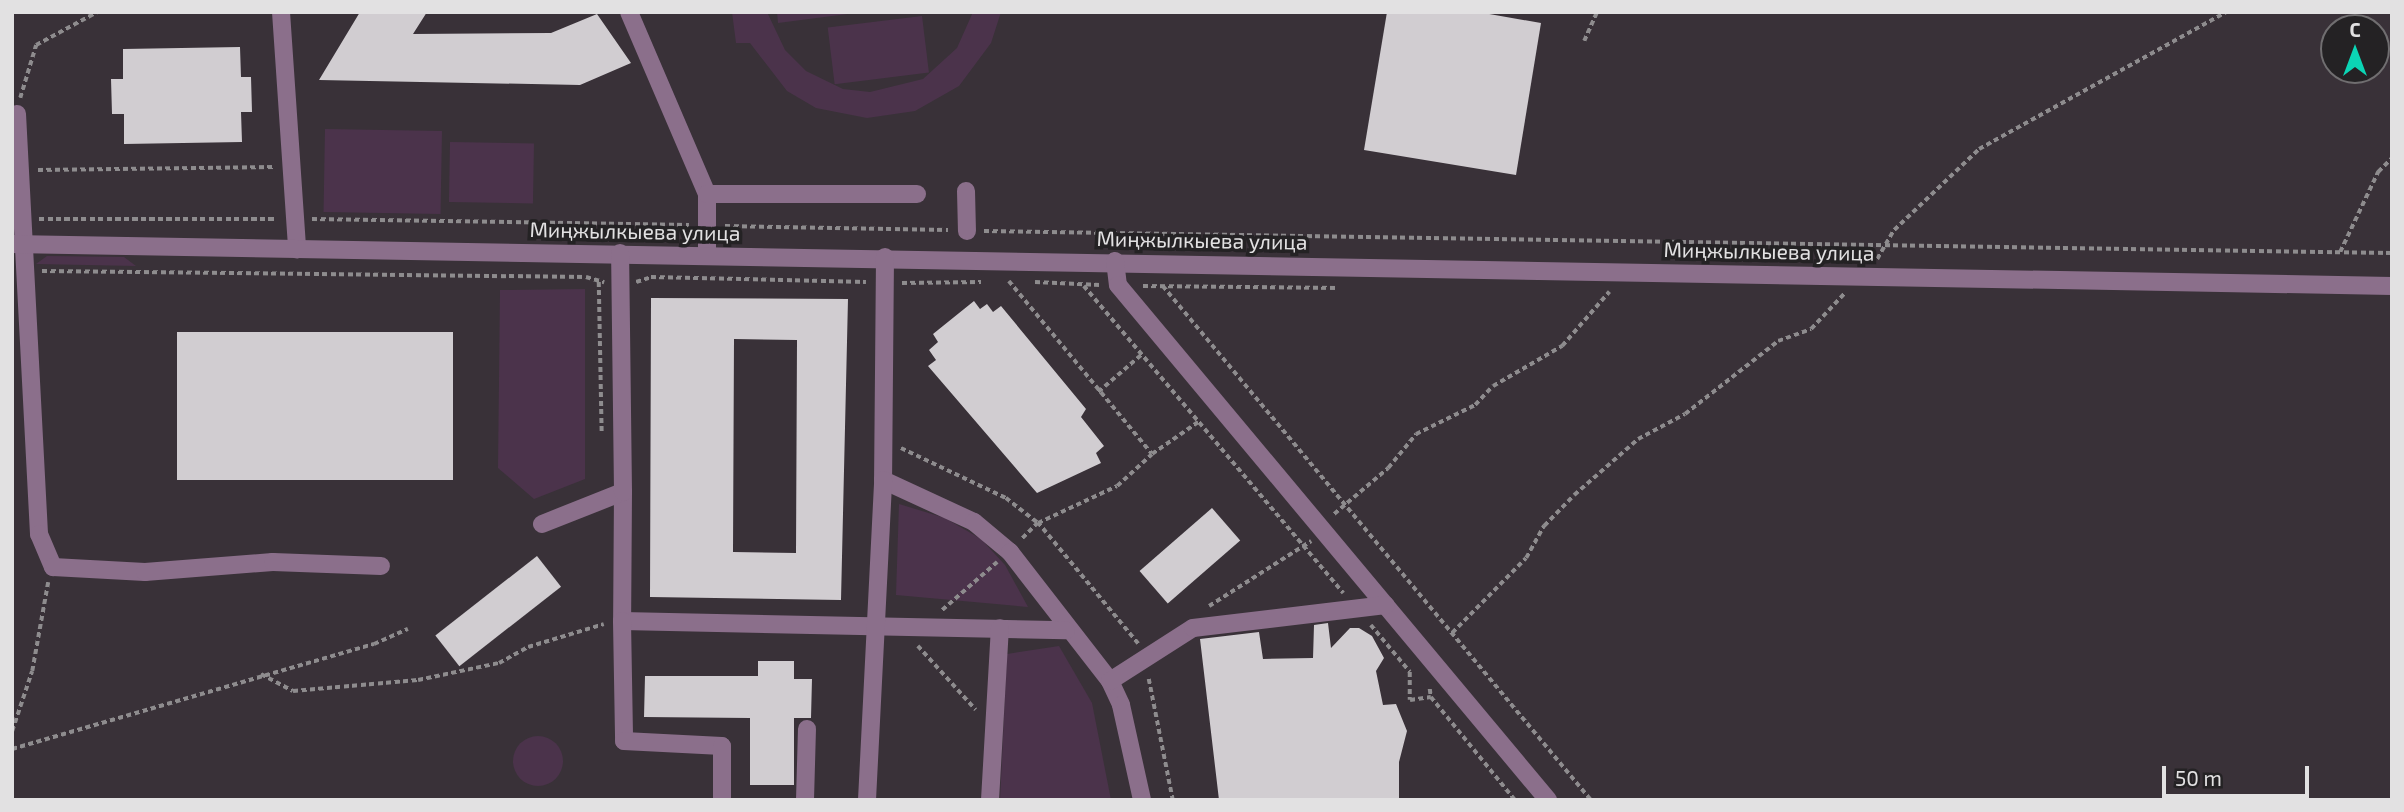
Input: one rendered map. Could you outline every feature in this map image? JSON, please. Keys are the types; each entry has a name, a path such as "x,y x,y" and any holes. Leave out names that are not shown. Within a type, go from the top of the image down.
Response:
{"street":[{"path":"281,12 297,249"},
{"path":"629,12 707,194 707,254"},
{"path":"17,114 20,219 17,244 26,271 39,534 53,567 145,572 273,562 381,566"},
{"path":"966,191 967,231"},
{"path":"707,194 917,194"},
{"name":"Миңжылкыева улица","path":"17,244 1115,261 2392,286"},
{"path":"620,253 623,492 614,622 624,741 722,746 722,800"},
{"path":"867,800 893,282 885,257"},
{"path":"1115,261 1118,285 1548,800"},
{"path":"883,480 974,522 1010,552 1066,630 1110,681 1121,705 1142,800"},
{"path":"542,524 623,492"},
{"path":"1110,681 1143,654 1193,628 1387,605"},
{"path":"614,622 904,628 924,625 1066,630"},
{"path":"990,800 1000,628"},
{"path":"805,800 807,729"}],"path":[{"path":"17,114 36,45 97,12"},
{"path":"1584,41 1597,12"},
{"path":"1452,633 1526,558 1544,526 1573,495 1638,439 1685,414 1778,341 1811,329 1843,296 1868,276 1885,245 1979,149 2226,12"},
{"path":"2340,252 2378,172 2392,158"},
{"path":"19,170 278,167"},
{"path":"20,219 297,219 2392,253"},
{"path":"26,271 586,277 620,282 651,277 1352,288"},
{"path":"1009,281 1098,392 1152,454"},
{"path":"893,282 900,296"},
{"path":"1083,285 1302,548 1410,672 1410,700 1431,698 1515,800"},
{"path":"1163,286 1591,800"},
{"path":"1595,291 1622,292"},
{"path":"1199,613 1302,548 1325,530 1345,505 1388,468 1416,435 1475,405 1493,386 1562,346 1609,292"},
{"path":"1829,295 1857,296"},
{"path":"1098,392 1141,355"},
{"path":"924,625 1010,552 1038,523 1117,486 1152,454 1198,422"},
{"path":"900,433 899,447 1006,498 1038,523 1143,654 1173,800"},
{"path":"12,731 32,671 53,567"},
{"path":"261,674 293,691 418,680 499,663 528,647 614,622"},
{"path":"904,628 954,691 994,725"},
{"path":"12,749 261,674 374,644 408,629"}],"shaded area":[{"path":"12,12 2392,12 2392,800 12,800"},
{"path":"732,12 767,12 785,50 806,71 843,89 870,92 923,79 957,48 973,12 1001,12 991,43 959,86 915,111 867,118 816,108 787,91 750,43 736,43"},
{"path":"777,12 863,12 778,23"},
{"path":"922,16 929,73 835,84 828,28"},
{"path":"325,129 442,131 441,214 324,212"},
{"path":"450,142 534,143 533,203 449,202"},
{"path":"47,256 124,257 136,266 36,264"},
{"path":"585,289 585,479 534,499 498,468 500,290"},
{"path":"899,504 945,518 981,539 1005,565 1028,607 896,595"},
{"path":"1059,646 1092,703 1111,800 1000,800 1007,654"},
{"path":"538,736 556,743 563,761 556,779 538,786 520,779 513,761 520,743"}],"building":[{"path":"360,12 427,12 413,34 551,33 597,14 631,63 580,85 319,80"},
{"path":"1387,12 1478,12 1541,23 1516,175 1364,150"},
{"path":"240,47 241,77 251,77 252,112 241,112 242,142 124,144 124,114 112,114 111,79 123,79 123,49"},
{"path":"651,298 848,299 841,600 650,597","holes":["734,339 797,340 796,553 733,552"]},
{"path":"974,301 980,309 987,304 993,312 1001,306 1086,409 1081,417 1104,446 1096,453 1101,463 1037,493 928,366 936,360 929,350 938,342 933,334"},
{"path":"177,332 453,332 453,480 177,480"},
{"path":"1212,508 1240,540 1168,603 1140,571"},
{"path":"537,556 561,587 459,666 435,635"},
{"path":"1328,623 1331,648 1350,628 1359,628 1372,636 1384,658 1376,671 1383,705 1396,704 1407,731 1399,762 1399,800 1219,800 1200,639 1259,632 1263,659 1313,658 1314,625"},
{"path":"758,661 794,661 794,679 812,679 811,718 794,718 794,785 750,785 750,718 644,717 645,676 758,676"}]}
